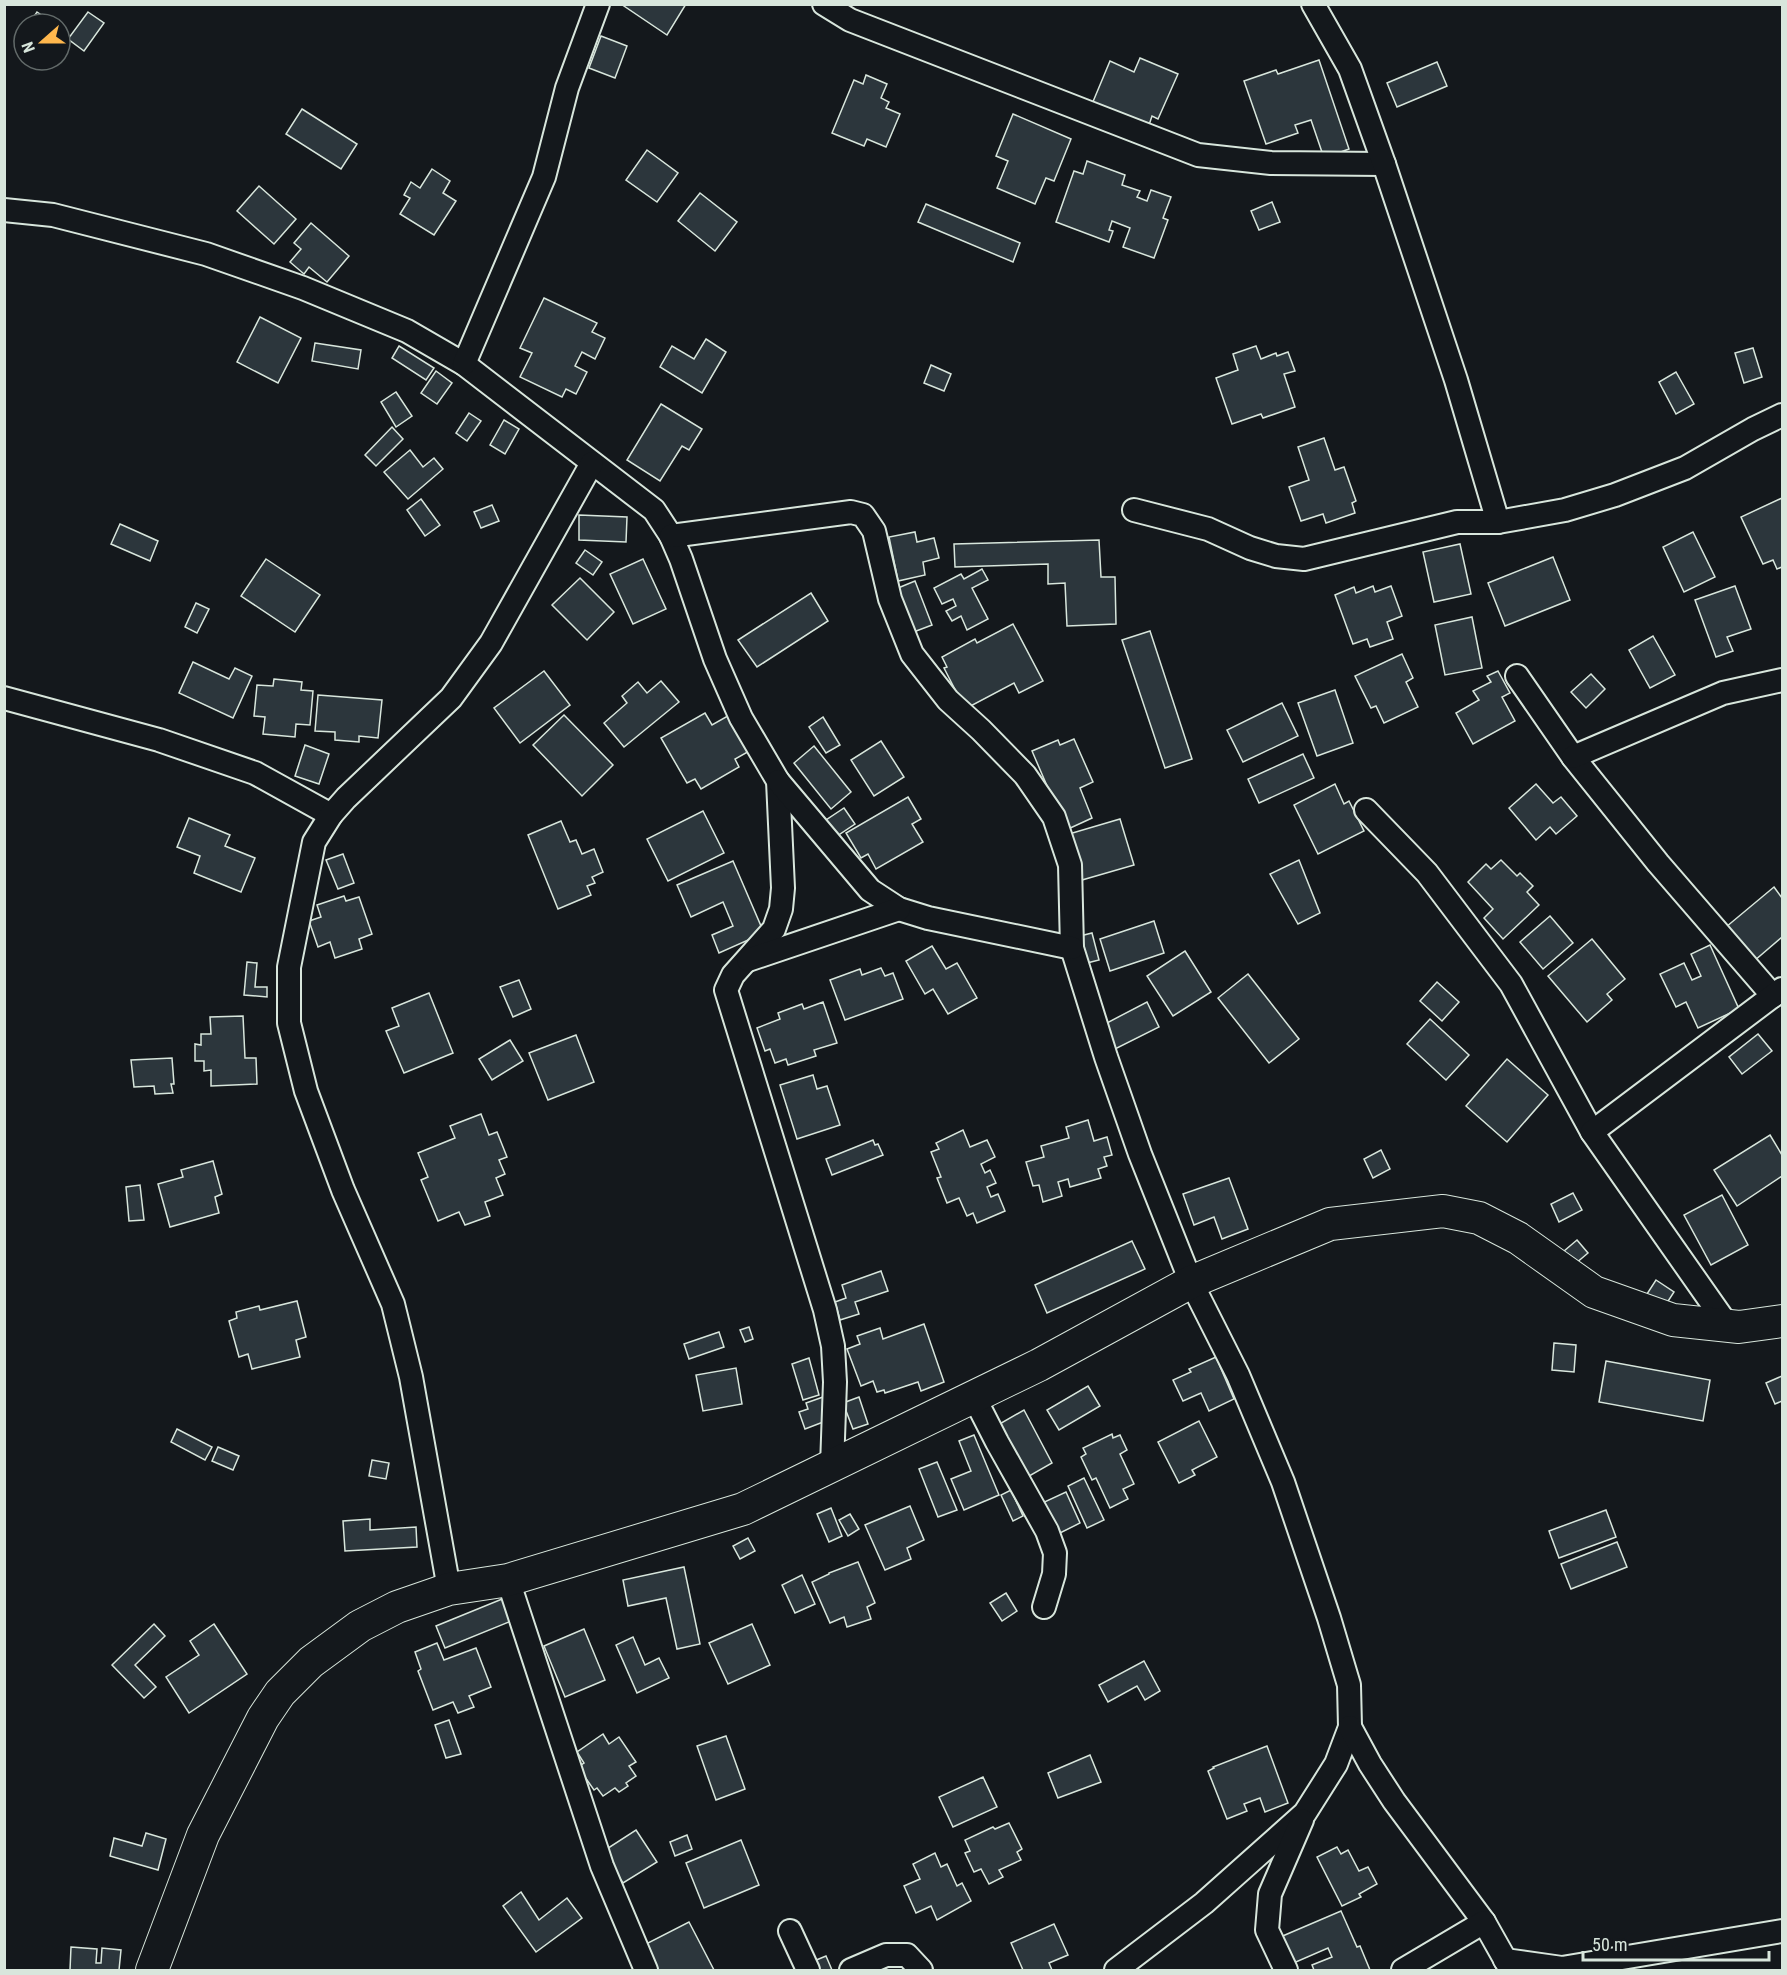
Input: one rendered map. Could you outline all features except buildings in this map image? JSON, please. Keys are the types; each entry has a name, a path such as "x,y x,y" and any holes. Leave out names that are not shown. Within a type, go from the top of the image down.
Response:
{"street":[{"path":"464,364 544,177 567,87 598,4"},
{"path":"824,4 850,20 1198,155 1271,163 1384,164"},
{"path":"1313,4 1350,69 1384,164 1456,380 1498,522"},
{"path":"4,210 53,215 206,254 303,288 407,331 464,364 654,510 671,536 681,559 715,659 741,718 778,781 870,890 899,909 928,918 1072,948"},
{"path":"1134,510 1208,529 1250,548 1276,556 1304,559 1457,522 1498,522 1565,510 1615,495 1685,468 1752,429 1782,415"},
{"path":"449,1589 411,1377 393,1304 343,1190 306,1091 288,1023 289,968 314,842 331,815 346,798 452,698 491,644 592,463"},
{"path":"671,536 851,512 863,515 874,531 890,599 912,654 948,700 981,730 1025,776 1054,817 1070,865 1072,948 1106,1057 1140,1154 1191,1282 1238,1375 1283,1482 1349,1685 1350,1727 1336,1764 1305,1813 1270,1894 1267,1930 1286,1971"},
{"path":"1517,676 1574,757 1658,863 1778,992 1592,1132"},
{"path":"1574,757 1723,693 1782,680"},
{"path":"4,698 159,740 255,773 331,815"},
{"path":"778,781 782,909 774,928 733,975 726,990 825,1310 833,1346 835,1382 832,1466"},
{"path":"1366,810 1427,873 1511,984 1592,1132 1728,1326"},
{"path":"748,960 899,909"},
{"path":"152,1971 203,1835 263,1718 280,1693 311,1662 360,1626 398,1607 449,1589 508,1580 743,1509 1039,1365 1191,1282 1330,1224 1443,1211 1479,1218 1508,1233 1594,1292 1673,1320 1738,1327 1782,1321"},
{"path":"974,1397 1047,1531 1054,1553 1054,1574 1044,1607"},
{"path":"508,1580 602,1866 646,1971"},
{"path":"1350,1727 1394,1801 1484,1922 1508,1965 1562,1968 1782,1931"},
{"path":"1116,1971 1204,1903 1305,1813"},
{"path":"1403,1971 1484,1922"},
{"path":"790,1931 808,1971"},
{"path":"850,1971 886,1956 907,1956 921,1971"}]}
